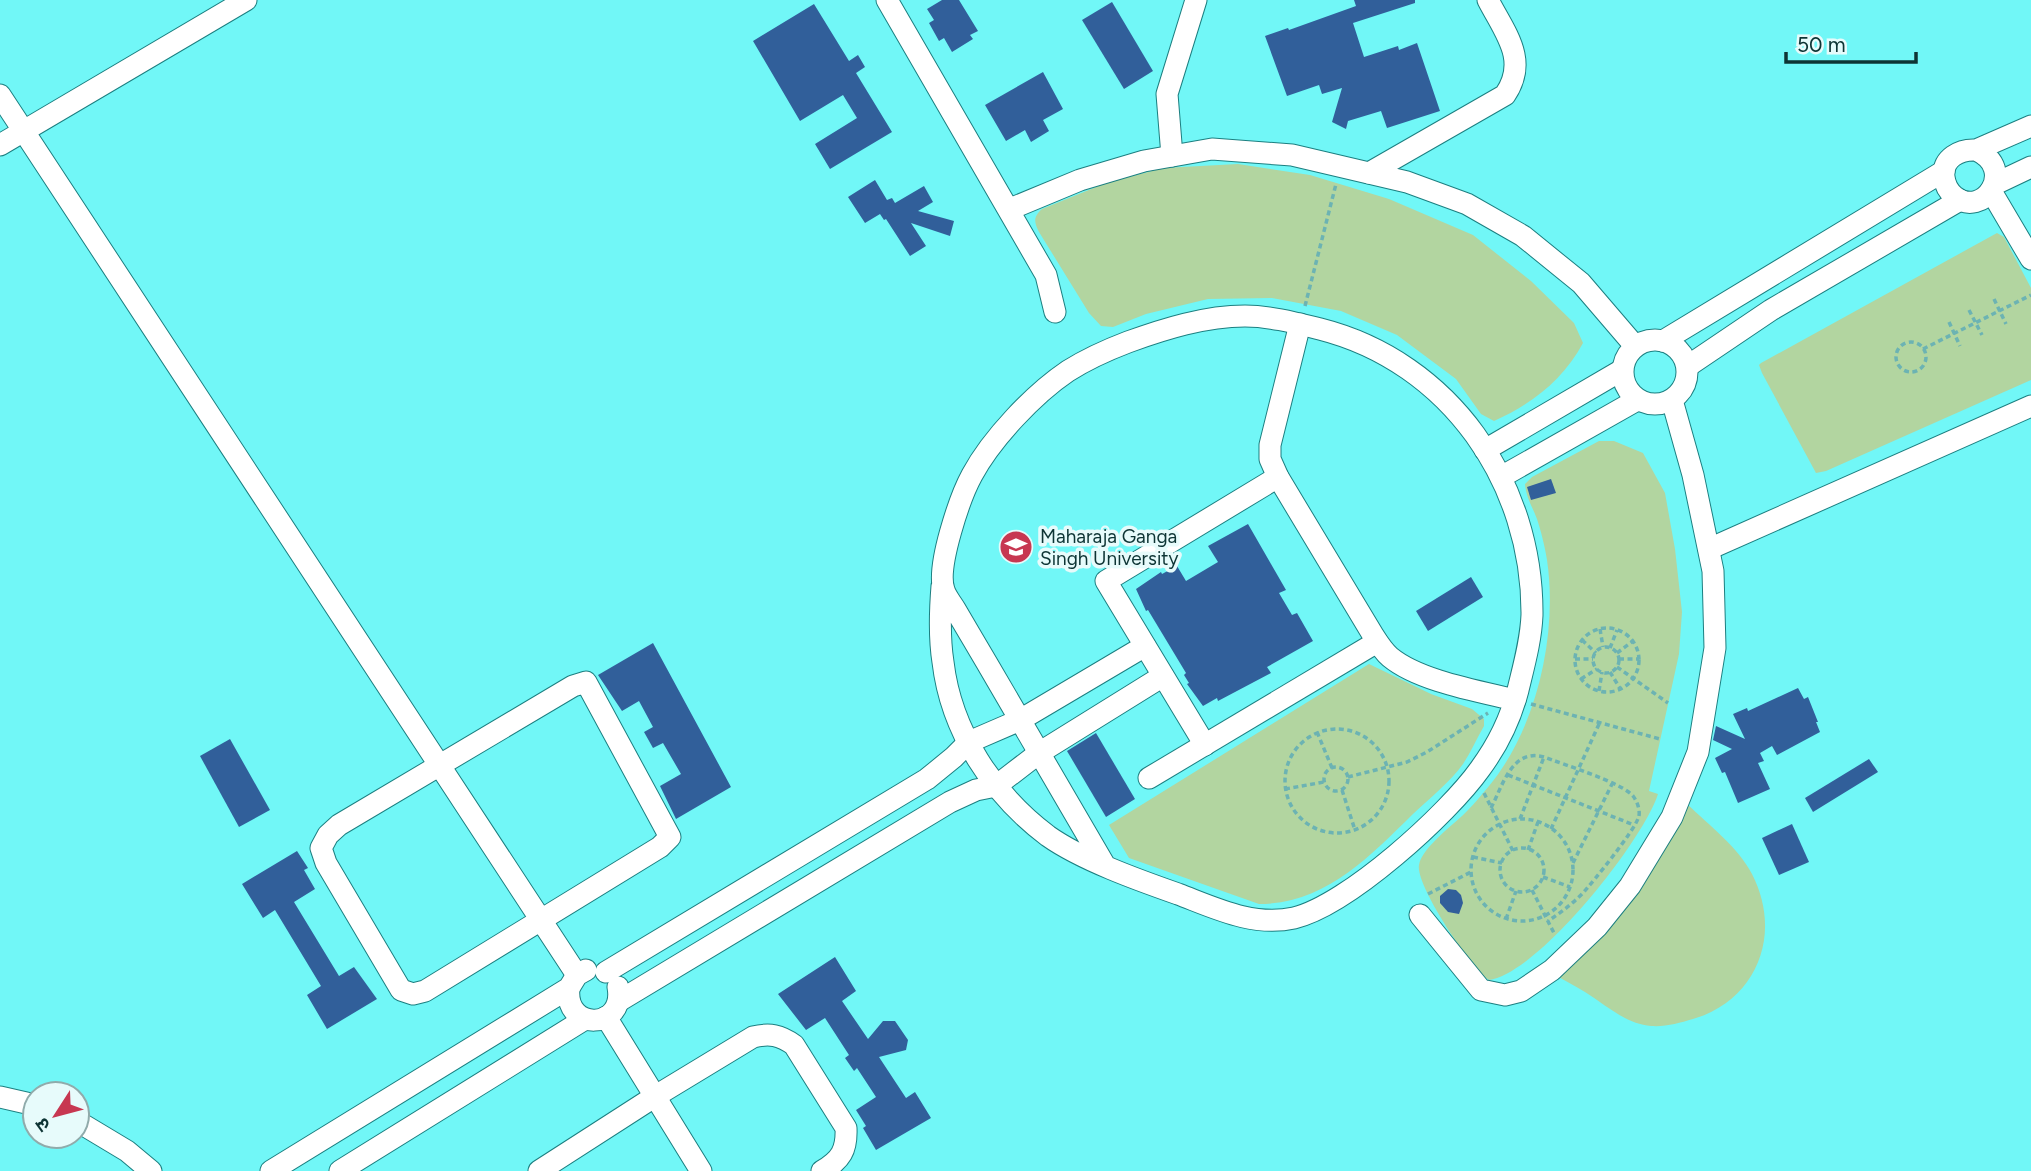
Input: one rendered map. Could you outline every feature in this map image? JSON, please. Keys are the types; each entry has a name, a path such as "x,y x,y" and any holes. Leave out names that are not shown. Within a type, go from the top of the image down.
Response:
{"lane":[{"path":"0,145 246,0"},
{"path":"887,0 1046,275 1055,312"},
{"path":"1172,156 1167,94 1196,0"},
{"path":"1369,173 1505,95 1513,83 1517,69 1514,52 1488,0"},
{"path":"0,95 540,919 573,982 569,1003 579,1015 603,1012"},
{"path":"1662,341 1944,171 1953,156 1960,151 1976,150 2031,126"},
{"path":"1010,209 1080,180 1144,161 1212,149 1279,154 1369,173 1408,182 1466,204 1523,236 1581,283 1635,346"},
{"path":"1976,150 1991,160 1995,167 1993,187 2031,259"},
{"path":"1688,366 1771,310 1960,200 1977,201 1993,187 2031,167"},
{"path":"1944,171 1947,188 1960,200"},
{"path":"1245,316 1300,324 1344,335 1378,349 1410,368 1440,394 1466,423 1500,477 1521,530 1530,573 1532,618 1527,654 1498,740 1475,775 1448,806 1395,856 1348,891 1317,910 1294,918 1263,921 1239,916 1144,882 1050,837 996,786 979,763 959,722 943,667 940,622 942,586 953,521 963,491 979,463 1030,403 1065,373 1118,346 1192,323 1245,316"},
{"path":"1300,324 1270,445 1270,459 1278,477 1377,642 1390,657 1419,672 1512,699"},
{"path":"1648,340 1662,341 1674,346 1683,356 1688,366 1685,384 1672,401 1653,405 1637,400 1626,389 1622,370 1626,357 1635,346 1648,340"},
{"path":"1485,450 1622,370"},
{"path":"1500,477 1637,400"},
{"path":"1420,915 1481,990 1505,995 1521,991 1552,970 1597,927 1630,886 1672,817 1698,752 1716,648 1713,571 1693,475 1672,401"},
{"path":"1709,549 2031,406"},
{"path":"1205,745 1106,582 1278,477"},
{"path":"942,586 1104,864"},
{"path":"1149,778 1377,642"},
{"path":"606,972 927,779 969,742 1020,720 1145,646"},
{"path":"340,1171 950,802 976,790 996,786 1039,753 1163,676"},
{"path":"586,682 670,837 660,847 540,919 425,991 413,994 401,990 326,863 321,848 328,835 339,825 573,686 586,682"},
{"path":"271,1171 594,969 606,972 615,981 603,1012"},
{"path":"603,1012 701,1171"},
{"path":"539,1171 753,1037 768,1034 782,1037 794,1045 846,1128 847,1142 842,1156 822,1171"},
{"path":"0,1097 21,1102"},
{"path":"91,1128 151,1171"}],"path":[{"path":"1300,324 1336,183"},
{"path":"1923,349 2031,295"},
{"path":"1994,299 2006,324"},
{"path":"1969,310 1982,335"},
{"path":"1949,322 1961,346"},
{"path":"1912,342 1923,349 1925,359 1921,368 1907,371 1899,365 1897,352 1903,344 1912,342"},
{"path":"1600,628 1603,647"},
{"path":"1600,628 1617,629 1633,641 1639,659 1634,679 1620,690 1609,693 1591,688 1577,674 1575,659 1578,646 1589,633 1600,628"},
{"path":"1610,648 1617,629"},
{"path":"1582,640 1596,653"},
{"path":"1617,653 1633,641"},
{"path":"1603,647 1610,648 1617,653 1617,667 1610,672 1602,672 1597,669 1593,659 1603,647"},
{"path":"1575,659 1593,659"},
{"path":"1619,659 1639,659"},
{"path":"1617,667 1668,703"},
{"path":"1581,680 1597,669"},
{"path":"1599,692 1602,672"},
{"path":"1610,672 1620,690"},
{"path":"1348,777 1388,768 1427,752 1512,699 1660,739"},
{"path":"1551,829 1600,723"},
{"path":"1338,728 1355,731 1381,752 1388,768 1389,786 1384,803 1375,817 1355,830 1344,833 1326,832 1310,826 1297,815 1287,800 1286,765 1294,750 1317,732 1338,728"},
{"path":"1317,732 1332,768"},
{"path":"1491,808 1516,762 1525,756 1544,757 1630,792 1635,798 1639,819 1583,893 1548,921"},
{"path":"1520,819 1544,757"},
{"path":"1332,768 1344,770 1348,777 1347,785 1342,790 1330,790 1324,782 1325,773 1332,768"},
{"path":"1475,775 1513,851"},
{"path":"1508,775 1634,825"},
{"path":"1285,789 1324,782"},
{"path":"1573,865 1564,842 1551,829 1538,822 1520,819 1499,824 1485,834 1475,849 1472,883 1480,899 1492,911 1506,919 1525,922 1545,916 1556,909 1566,897 1573,865 1612,784"},
{"path":"1342,790 1355,830"},
{"path":"1528,850 1538,822"},
{"path":"1521,848 1528,850 1540,858 1543,877 1539,885 1532,890 1516,891 1503,880 1502,863 1513,851 1521,848"},
{"path":"1473,857 1502,863"},
{"path":"1428,894 1471,872"},
{"path":"1543,877 1570,887"},
{"path":"1532,890 1555,935"},
{"path":"1506,919 1516,891"}],"shaded area":[{"name":"Maharaja Ganga Singh University","path":"0,0 2031,0 2031,1171 0,1171"}],"green space":[{"path":"1238,164 1310,175 1389,199 1473,235 1531,281 1574,323 1583,343 1566,368 1545,390 1494,421 1481,414 1456,379 1397,335 1341,311 1272,298 1208,299 1146,314 1113,327 1101,326 1089,313 1039,232 1035,220 1039,212 1106,183 1163,168"},
{"path":"1997,233 2004,237 2031,288 2031,380 1826,471 1816,473 1759,365"},
{"path":"1599,441 1614,441 1643,453 1665,493 1675,549 1682,612 1679,654 1649,791 1658,794 1632,842 1587,902 1534,955 1510,972 1489,980 1470,960 1446,926 1426,889 1419,865 1426,851 1473,804 1506,763 1520,737 1540,679 1546,649 1550,589 1544,544 1525,484 1532,477"},
{"path":"1369,664 1431,694 1472,709 1484,719 1484,726 1466,759 1452,777 1362,861 1325,887 1305,896 1283,902 1259,904 1129,858 1109,825"},
{"path":"1687,804 1731,846 1752,874 1761,897 1765,919 1764,941 1758,962 1748,981 1734,997 1715,1010 1672,1024 1657,1026 1633,1022 1553,974"}],"building":[{"path":"942,0 959,0 978,31 970,35 973,39 952,52 944,38 939,41 929,23 934,20 927,9"},
{"path":"1354,0 1415,0 1415,3 1353,23 1364,57 1398,46 1399,50 1417,43 1440,111 1387,128 1381,111 1348,121 1346,129 1332,122 1342,88 1322,94 1319,85 1287,96 1265,36 1356,6"},
{"path":"1112,2 1153,71 1124,89 1082,20"},
{"path":"814,4 849,61 858,55 865,67 856,73 892,132 830,169 815,144 857,118 843,95 800,121 753,41"},
{"path":"1043,72 1063,109 1043,120 1049,131 1031,142 1025,130 1006,141 985,105"},
{"path":"875,180 887,200 892,198 895,203 924,186 933,202 918,211 954,221 950,236 911,223 926,246 910,256 880,214 865,223 848,197"},
{"path":"1551,479 1556,493 1531,500 1527,487"},
{"path":"1248,524 1286,590 1279,593 1292,615 1297,613 1313,641 1267,667 1271,673 1203,706 1187,684 1189,683 1184,675 1186,673 1148,610 1146,611 1136,589 1161,572 1162,574 1177,566 1186,581 1218,562 1208,546"},
{"path":"1471,577 1483,597 1428,631 1416,611"},
{"path":"653,643 731,787 676,819 660,786 681,774 663,743 653,748 644,732 653,727 639,701 622,711 598,675"},
{"path":"1798,688 1804,699 1808,697 1820,732 1777,755 1772,746 1760,753 1764,761 1758,763 1770,789 1738,803 1725,772 1722,773 1715,758 1732,749 1713,740 1716,726 1745,739 1733,714 1747,708 1748,711"},
{"path":"1096,733 1135,799 1106,817 1067,751"},
{"path":"230,739 270,810 239,827 200,756"},
{"path":"1869,759 1878,772 1813,812 1805,798"},
{"path":"1792,824 1809,862 1779,875 1762,838"},
{"path":"297,851 308,868 304,870 315,889 294,902 339,976 354,967 377,999 327,1029 307,995 321,986 275,910 263,918 242,884"},
{"path":"1448,889 1456,890 1461,895 1463,903 1459,914 1448,912 1440,903 1440,896"},
{"path":"835,957 856,991 842,1001 868,1039 883,1021 895,1021 908,1040 906,1050 879,1057 906,1098 915,1092 931,1118 876,1150 856,1110 876,1097 857,1068 854,1071 845,1058 849,1055 825,1018 806,1030 778,994"}],"place":[{"name":"Maharaja Ganga Singh University","path":"1016,547"}]}
